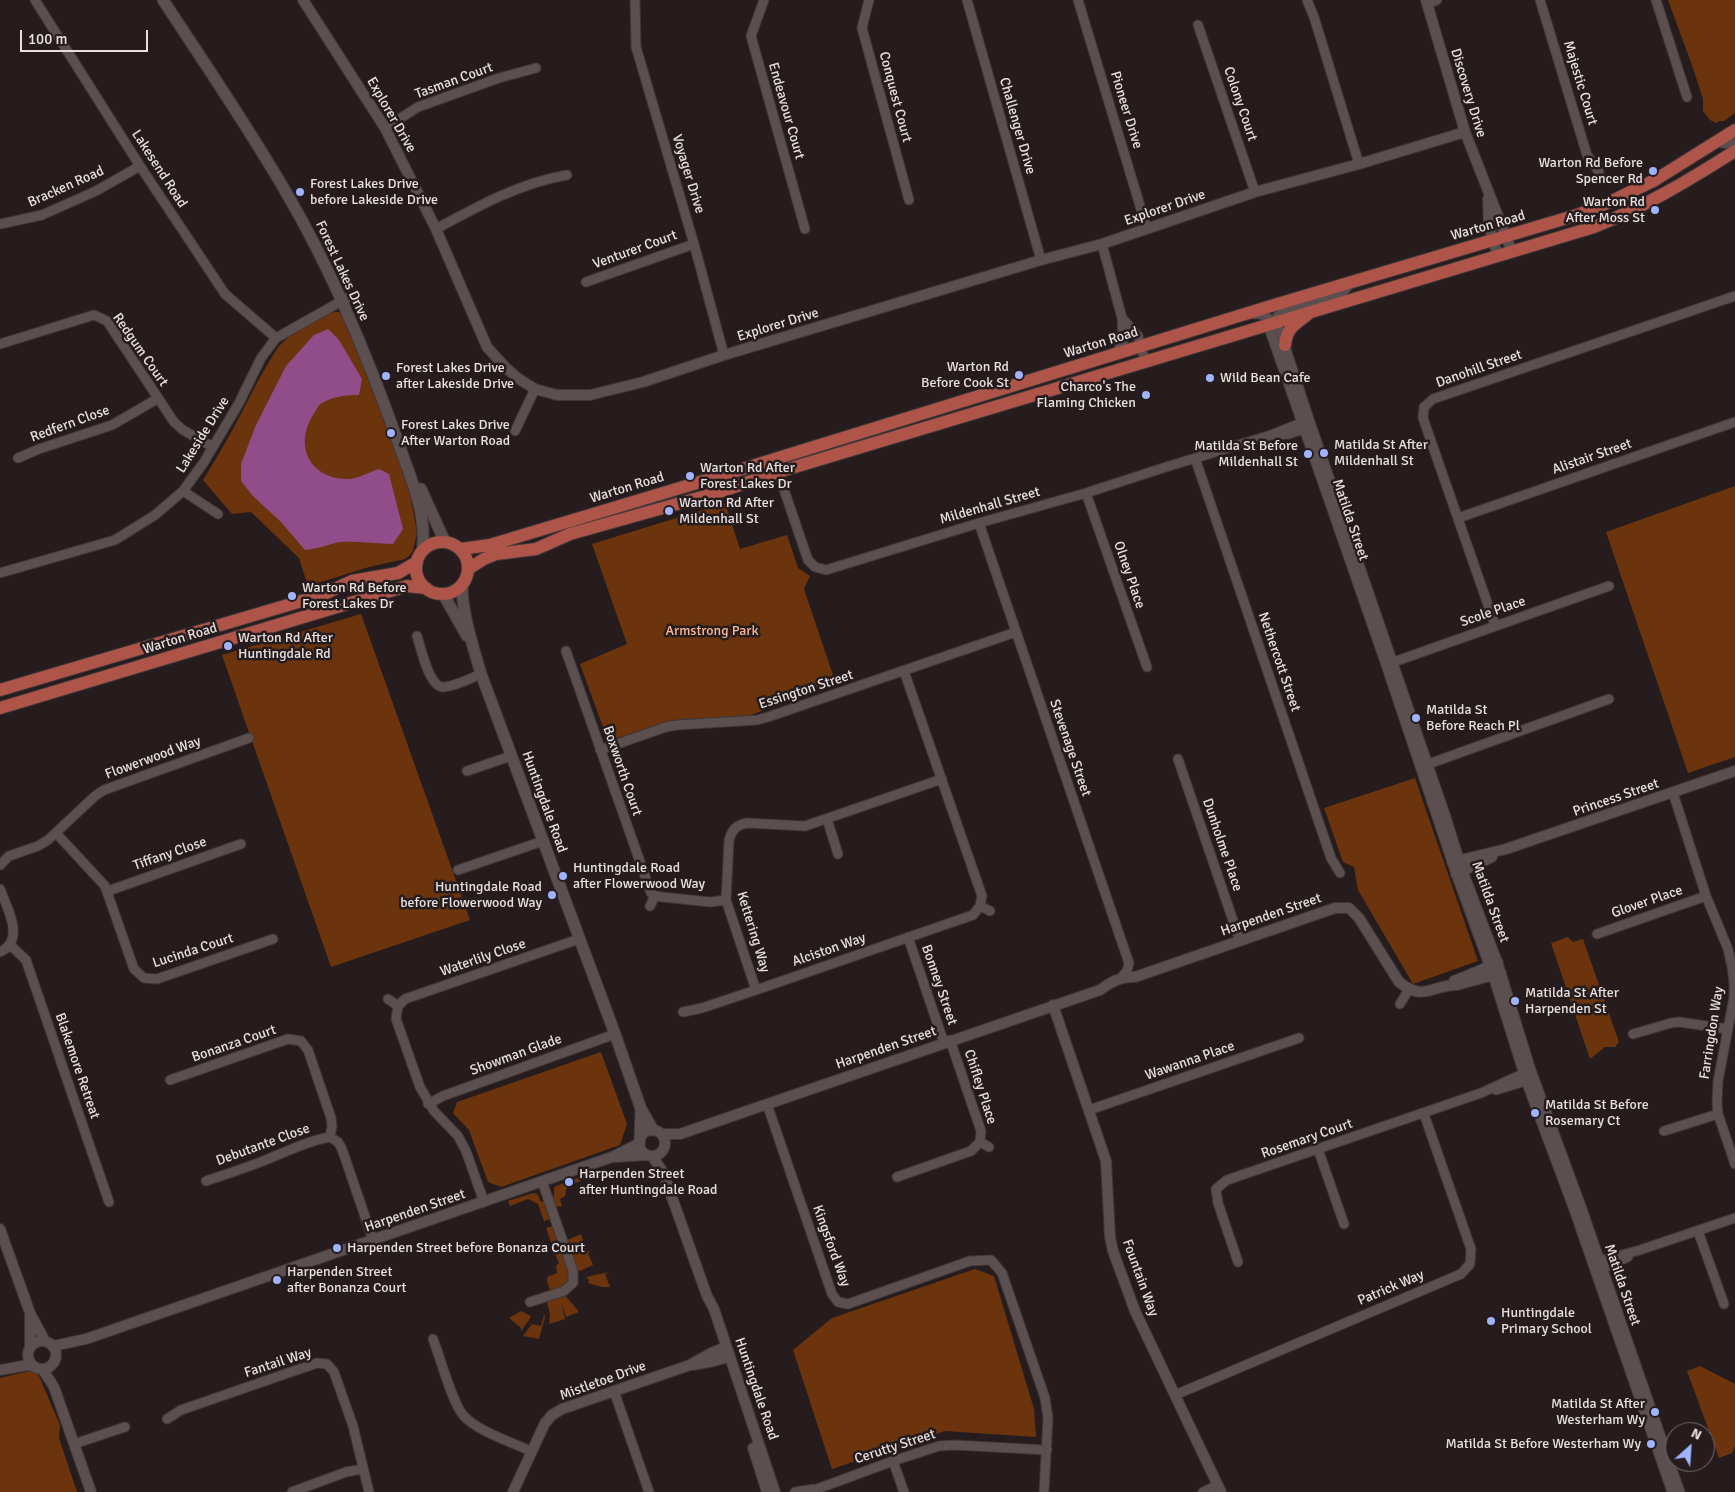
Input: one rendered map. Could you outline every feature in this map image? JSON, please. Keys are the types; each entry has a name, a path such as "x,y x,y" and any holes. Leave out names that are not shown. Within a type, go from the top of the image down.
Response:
{"main road":[{"name":"Forest Lakes Drive","path":"163,0 288,195 344,299 418,500 424,522 420,557"},
{"name":"Forest Lakes Drive","path":"172,0 294,192 392,406 425,498 445,542"},
{"name":"Warton Road","path":"460,549 490,545 1243,314 1548,224 1610,202 1655,180 1735,130"},
{"name":"Warton Road","path":"468,569 496,554 536,549 570,534 716,493 778,472 1164,355 1594,227 1662,196 1735,151"},
{"path":"1285,345 1286,334 1289,329 1313,310"},
{"path":"1159,341 1164,355"},
{"path":"1101,359 1106,373"},
{"name":"Warton Road","path":"0,690 322,594 352,582 390,576 403,571 420,557 428,546 445,542"},
{"path":"443,594 450,593 462,585 467,577 468,569 465,555 460,549 453,544 445,542"},
{"path":"420,557 418,576 426,588"},
{"name":"Huntingdale Road","path":"462,585 462,595 481,674 641,1109 657,1132"},
{"name":"Warton Road","path":"0,708 407,586 426,588 443,594"},
{"name":"Huntingdale Road","path":"443,594 473,646"},
{"name":"Huntingdale Road","path":"640,1141 641,1109"}],"street":[{"name":"Lakesend Road","path":"35,0 140,166 225,294 276,338"},
{"name":"Explorer Drive","path":"304,0 385,128 436,229 487,348 519,379 535,389 557,395 590,395 643,382 724,355 1041,260 1102,244 1255,192 1359,164 1465,132"},
{"name":"Voyager Drive","path":"635,0 636,46 694,244 724,355"},
{"name":"Endeavour Court","path":"764,0 751,36 805,229"},
{"name":"Conquest Court","path":"869,0 862,28 909,200"},
{"name":"Challenger Drive","path":"967,0 1041,260"},
{"name":"Pioneer Drive","path":"1078,0 1147,229"},
{"path":"1307,0 1359,164"},
{"name":"Majestic Court","path":"1540,0 1588,155 1599,172"},
{"path":"1656,0 1687,97"},
{"name":"Discovery Drive","path":"1430,1 1465,132 1512,252"},
{"name":"Colony Court","path":"1198,25 1255,192"},
{"name":"Tasman Court","path":"385,128 418,107 500,78 536,68"},
{"path":"1718,142 1735,144"},
{"name":"Bracken Road","path":"0,224 42,215 96,191 140,166"},
{"path":"436,229 488,200 543,179 567,175"},
{"name":"Discovery Drive","path":"1488,192 1489,227 1498,256"},
{"name":"Venturer Court","path":"586,282 694,244"},
{"path":"1102,244 1122,318 1123,341 1116,354"},
{"path":"1243,314 1260,314 1273,322 1278,315 1290,308 1343,292 1351,282"},
{"name":"Danohill Street","path":"1494,625 1423,418 1424,407 1432,399 1735,296"},
{"name":"Lakeside Drive","path":"0,574 115,540 155,515 183,491 204,462 239,403 261,358 276,338 344,299"},
{"name":"Redgum Court","path":"0,344 94,314 102,317 107,321 174,422 183,430 213,447"},
{"path":"1122,318 1138,336 1145,361"},
{"name":"Matilda Street","path":"1273,322 1280,331 1285,345 1306,424"},
{"name":"Matilda Street","path":"1273,322 1270,331 1306,424 1459,872 1495,969 1529,1076 1680,1492"},
{"path":"515,431 535,389"},
{"name":"Redfern Close","path":"18,458 38,449 112,425 157,399"},
{"name":"Alistair Street","path":"1458,518 1735,422"},
{"name":"Mildenhall Street","path":"778,472 808,560 815,567 826,570 979,523 1086,493 1271,435 1290,434 1306,424"},
{"name":"Nethercott Street","path":"1195,458 1328,849 1340,873"},
{"path":"183,491 218,514"},
{"name":"Olney Place","path":"1086,493 1147,667"},
{"name":"Stevenage Street","path":"979,523 1129,962 1128,971 1120,980"},
{"name":"Scole Place","path":"1389,663 1609,586"},
{"name":"Essington Street","path":"600,750 666,727 757,720 1016,632"},
{"path":"417,636 431,678 438,685 445,687 481,674"},
{"name":"Boxworth Court","path":"566,651 648,889 655,896"},
{"path":"904,671 982,896 980,906 990,911"},
{"path":"1424,765 1609,699"},
{"name":"Flowerwood Way","path":"0,865 9,856 38,846 56,833 95,796 104,790 249,738"},
{"path":"467,771 511,756"},
{"name":"Dunholme Place","path":"1178,759 1240,941"},
{"name":"Princess Street","path":"1459,872 1506,850 1735,771"},
{"name":"Kettering Way","path":"756,990 726,900 729,840 732,831 738,825 746,823 805,826 942,779"},
{"name":"Farringdon Way","path":"1673,793 1706,896 1732,948 1734,998 1717,1091 1718,1114 1735,1164"},
{"path":"827,819 838,854"},
{"name":"Lucinda Court","path":"56,833 102,881 108,891 134,968 144,978 157,979 273,939"},
{"path":"458,870 543,841"},
{"name":"Tiffany Close","path":"108,891 241,844"},
{"name":"Princess Street","path":"1456,861 1506,850"},
{"path":"0,889 13,926 14,938 10,945 0,952"},
{"path":"650,906 655,896 710,902 726,900"},
{"name":"Glover Place","path":"1597,934 1706,896"},
{"name":"Alciston Way","path":"683,1012 702,1008 756,990 973,915 980,906"},
{"name":"Harpenden Street","path":"1100,990 1107,984 1127,977 1135,977 1335,908 1349,908 1359,918 1399,982 1409,989"},
{"name":"Bonney Street","path":"908,937 947,1041"},
{"name":"Waterlily Close","path":"398,1006 405,999 579,939"},
{"name":"Blakemore Retreat","path":"10,945 26,960 109,1202"},
{"path":"1400,1004 1409,989 1419,992 1431,991 1449,985 1457,985 1495,969"},
{"name":"Harpenden Street","path":"612,1157 656,1153 680,1134 1053,1005 1100,990 1109,990 1130,982 1135,977"},
{"path":"388,999 398,1006 396,1019 420,1088 428,1104 458,1136 466,1151 484,1202"},
{"name":"Fountain Way","path":"1053,1005 1106,1161 1110,1237 1113,1251 1135,1311 1219,1488"},
{"path":"1633,1034 1671,1022 1728,1029"},
{"name":"Showman Glade","path":"428,1104 444,1096 615,1034"},
{"name":"Wawanna Place","path":"1089,1110 1299,1038"},
{"name":"Bonanza Court","path":"170,1080 288,1039 300,1041 308,1050 332,1118 330,1137"},
{"name":"Chifley Place","path":"897,1177 971,1151 980,1142 981,1130 947,1041"},
{"name":"Rosemary Court","path":"1238,1262 1218,1202 1216,1189 1227,1180 1481,1093 1505,1088 1529,1076"},
{"name":"Kingsford Way","path":"767,1104 832,1294 838,1302 848,1304 970,1261 993,1256 1002,1273 1045,1398 1048,1418 1044,1492"},
{"name":"Patrick Way","path":"1175,1395 1461,1274 1470,1264 1471,1249 1424,1114"},
{"path":"1664,1131 1718,1114"},
{"name":"Harpenden Street","path":"1,1369 28,1365 43,1370 52,1352 86,1339 612,1157 640,1141 645,1132 680,1134"},
{"path":"640,1141 642,1151 656,1153 665,1141 657,1132"},
{"path":"330,1137 338,1142 342,1149 373,1240"},
{"name":"Debutante Close","path":"206,1180 274,1157 293,1148 330,1137"},
{"name":"Chifley Place","path":"980,1142 989,1147"},
{"path":"1318,1149 1344,1224"},
{"name":"Huntingdale Road","path":"656,1153 707,1296 709,1311 775,1492"},
{"path":"530,1302 564,1291 572,1282 573,1271 542,1181"},
{"path":"1597,1266 1735,1218"},
{"path":"1698,1231 1724,1304"},
{"path":"1,1234 30,1313 52,1352 54,1387"},
{"name":"Matilda Street","path":"1597,1266 1672,1492"},
{"path":"30,1313 29,1350 30,1362 33,1366"},
{"path":"433,1339 456,1405 462,1415 474,1424 531,1452"},
{"name":"Harpenden Street","path":"1,1369 29,1350 35,1343 52,1352"},
{"name":"Huntingdale Road","path":"725,1353 767,1492"},
{"name":"Mistletoe Drive","path":"512,1492 545,1423 552,1415 562,1409 725,1353"},
{"name":"Fantail Way","path":"167,1419 181,1410 318,1363 327,1364 334,1372 353,1426 369,1492"},
{"path":"43,1370 54,1387 91,1492"},
{"path":"614,1391 648,1492"},
{"path":"74,1444 125,1427"},
{"name":"Cerutty Street","path":"795,1492 812,1490 939,1446 954,1445 1047,1450"},
{"path":"893,1461 904,1492"},
{"path":"292,1492 346,1472 363,1469"},
{"path":"1203,1492 1219,1488"}],"green space":[{"path":"1668,0 1735,0 1735,113 1724,121 1716,123 1710,120 1703,111 1703,99"},
{"path":"332,312 339,312 344,316 385,419 410,494 417,532 413,551 405,559 369,567 308,586 299,558 251,512 232,514 203,480 275,352 300,329"},
{"path":"1735,486 1735,757 1688,773 1606,532"},
{"name":"Armstrong Park","path":"725,503 740,549 787,535 798,568 810,576 804,589 836,684 748,716 675,720 608,741 580,664 627,644 592,544"},
{"path":"361,614 470,920 331,967 222,655"},
{"path":"1415,778 1478,961 1413,984 1358,890 1354,867 1343,862 1324,808"},
{"path":"1568,937 1573,942 1583,939 1619,1042 1615,1047 1605,1047 1590,1059 1551,943"},
{"path":"601,1052 627,1124 620,1145 501,1187 488,1182 469,1130 453,1113 457,1102"},
{"path":"580,1177 581,1181 567,1186 565,1196 560,1199 562,1206 556,1207 552,1197 554,1196 554,1188"},
{"path":"535,1193 541,1202 544,1201 550,1219 544,1221 538,1204 528,1199 510,1206 508,1201"},
{"path":"553,1226 569,1273 569,1279 562,1287 551,1291 547,1277 557,1273 556,1265 559,1264 546,1228"},
{"path":"581,1234 587,1252 591,1251 588,1253 593,1265 580,1271 577,1270 567,1240"},
{"path":"975,1269 994,1276 1034,1409 1036,1437 945,1431 832,1469 793,1350 832,1318"},
{"path":"609,1272 605,1274 610,1287 588,1283 589,1280 586,1277"},
{"path":"565,1295 579,1312 566,1317 561,1303 565,1319 549,1324 550,1315 547,1302"},
{"path":"543,1310 545,1317 539,1339 523,1336 532,1324 541,1326 544,1315"},
{"path":"521,1311 531,1316 521,1331 521,1328 509,1318"},
{"path":"1700,1366 1735,1384 1735,1446 1732,1453 1719,1458 1715,1447 1715,1422 1706,1422 1687,1371"},
{"path":"34,1371 39,1376 60,1425 59,1438 77,1492 0,1492 0,1378"}],"shaded area":[{"path":"328,329 339,340 362,379 359,395 336,397 319,405 307,426 305,448 308,458 323,473 333,477 354,478 379,469 389,474 403,529 393,544 340,542 305,550 241,481 241,464 256,425 286,366 314,335"}],"place":[{"name":"Warton Rd Before Spencer Rd","path":"1653,171"},
{"name":"Forest Lakes Drive before Lakeside Drive","path":"300,192"},
{"name":"Warton Rd After Moss St","path":"1655,210"},
{"name":"Warton Rd Before Cook St","path":"1019,375"},
{"name":"Forest Lakes Drive after Lakeside Drive","path":"386,376"},
{"name":"Wild Bean Cafe","path":"1210,378"},
{"name":"Charco's The Flaming Chicken","path":"1146,395"},
{"name":"Forest Lakes Drive After Warton Road","path":"391,433"},
{"name":"Matilda St After Mildenhall St","path":"1324,453"},
{"name":"Matilda St Before Mildenhall St","path":"1308,454"},
{"name":"Warton Rd After Forest Lakes Dr","path":"690,476"},
{"name":"Warton Rd After Mildenhall St","path":"669,511"},
{"name":"Warton Rd Before Forest Lakes Dr","path":"292,596"},
{"name":"Warton Rd After Huntingdale Rd","path":"228,646"},
{"name":"Matilda St Before Reach Pl","path":"1416,718"},
{"name":"Huntingdale Road after Flowerwood Way","path":"563,876"},
{"name":"Huntingdale Road before Flowerwood Way","path":"552,895"},
{"name":"Matilda St After Harpenden St","path":"1515,1001"},
{"name":"Matilda St Before Rosemary Ct","path":"1535,1113"},
{"name":"Harpenden Street after Huntingdale Road","path":"569,1182"},
{"name":"Harpenden Street before Bonanza Court","path":"337,1248"},
{"name":"Harpenden Street after Bonanza Court","path":"277,1280"},
{"name":"Huntingdale Primary School","path":"1491,1321"},
{"name":"Matilda St After Westerham Wy","path":"1655,1412"},
{"name":"Matilda St Before Westerham Wy","path":"1651,1444"}]}
